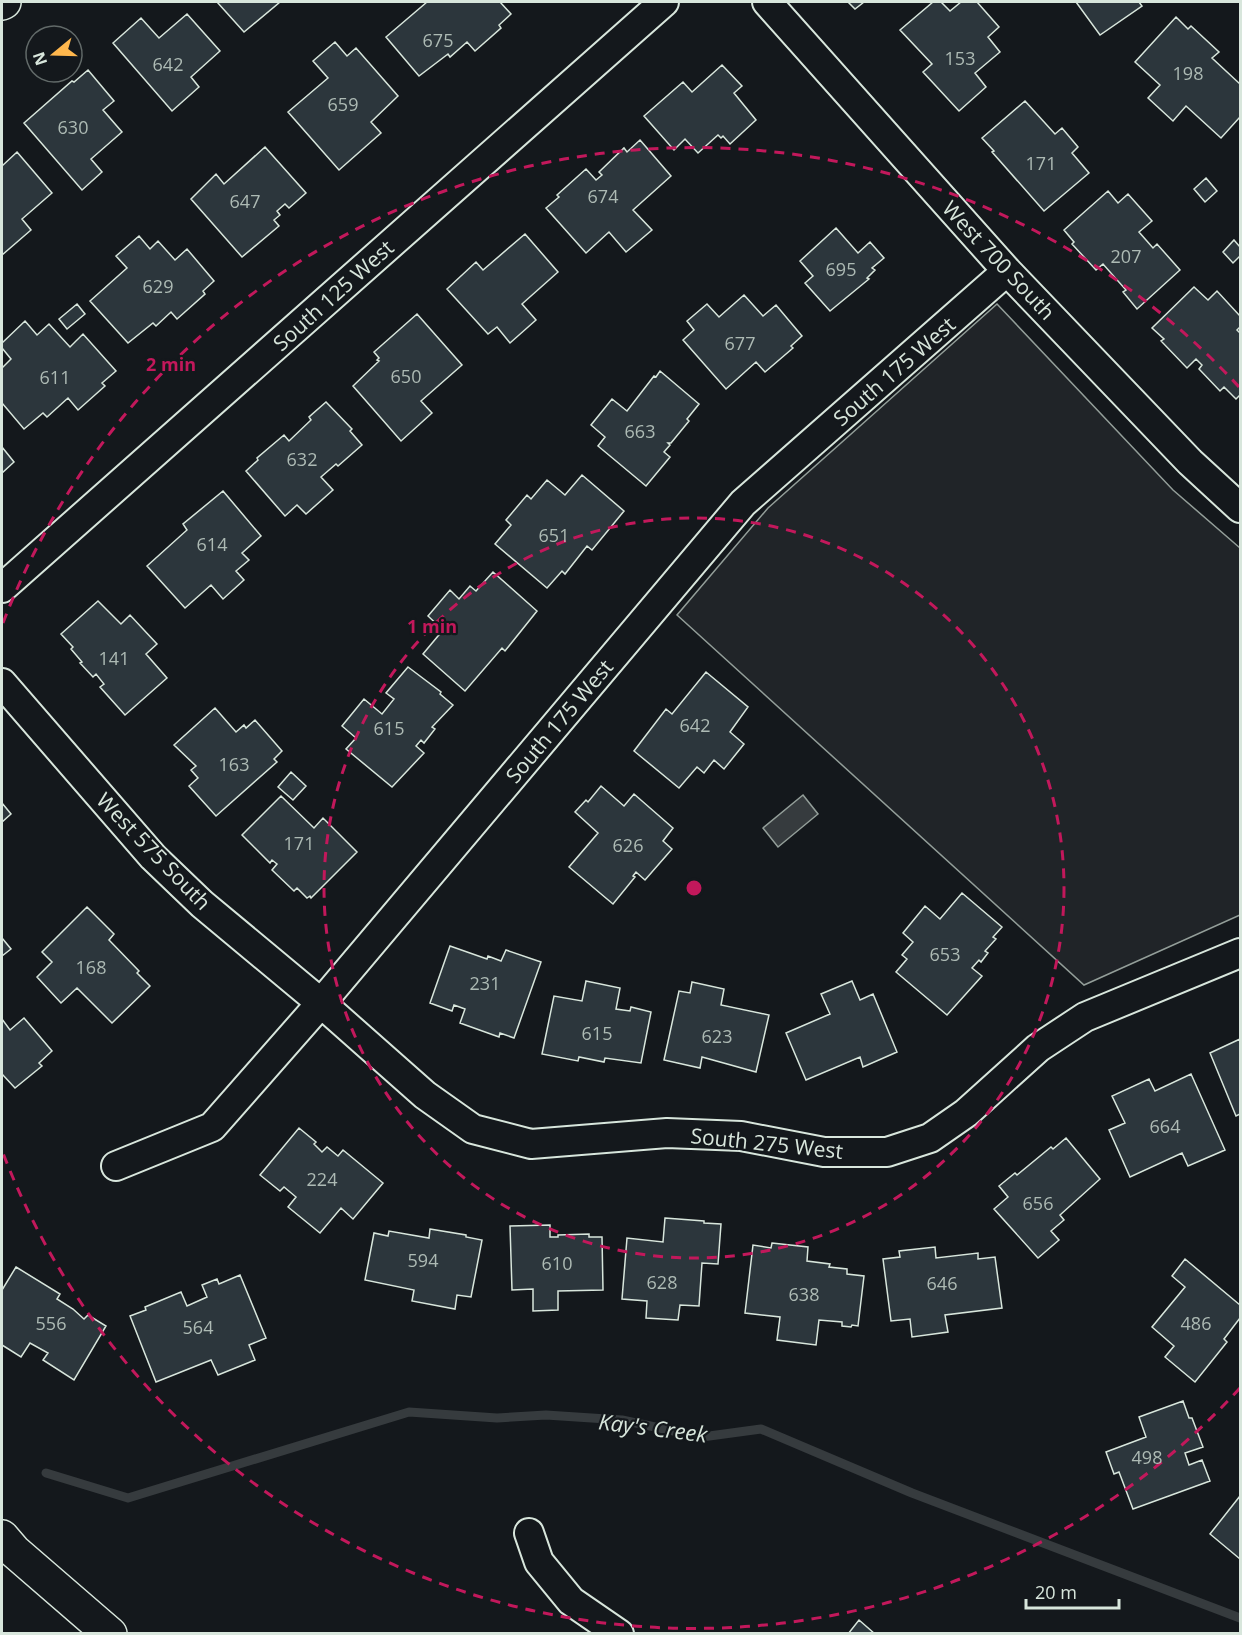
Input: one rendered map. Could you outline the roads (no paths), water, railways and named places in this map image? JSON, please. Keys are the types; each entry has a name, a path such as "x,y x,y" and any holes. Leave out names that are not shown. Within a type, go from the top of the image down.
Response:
{"main road":[{"path":"2,1537 14,1551 110,1634"}],"street":[{"name":"South 125 West","path":"2,588 664,2"},
{"name":"West 700 South","path":"767,2 1007,271 1190,462 1240,508"},
{"name":"South 175 West","path":"116,1166 212,1128 321,1003 743,503 1007,271"},
{"name":"West 575 South","path":"2,683 153,857 202,904 321,1003"},
{"name":"South 275 West","path":"321,1003 425,1095 473,1129 531,1143 667,1133 741,1136 824,1152 887,1152 930,1138 966,1113 1038,1048 1085,1017 1240,953"},
{"path":"529,1533 539,1562 571,1601 619,1634"}],"waterway":[{"name":"Kay's Creek","path":"46,1473 128,1498 409,1412 497,1418 546,1415 622,1420 702,1437 761,1429 912,1493 1240,1618"}]}
